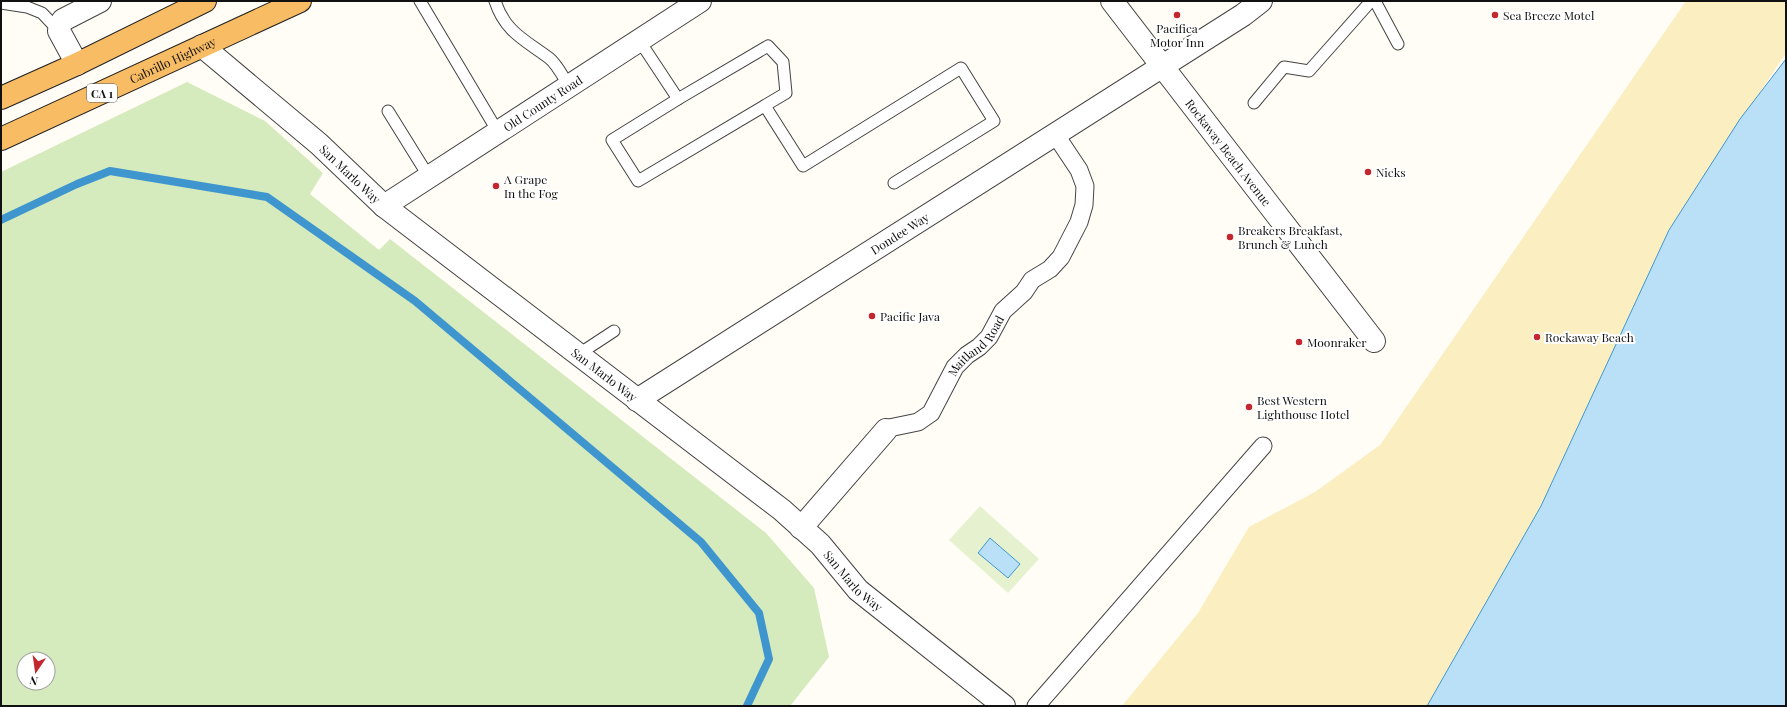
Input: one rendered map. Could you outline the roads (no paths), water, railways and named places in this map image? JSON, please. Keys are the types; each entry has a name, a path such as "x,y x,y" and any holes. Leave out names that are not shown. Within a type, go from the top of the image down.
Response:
{"highway":[{"path":"1,98 77,64 205,1"},
{"name":"Cabrillo Highway","path":"1,139 300,1"}],"street":[{"path":"77,64 59,31 60,25 63,20 100,1"},
{"name":"Old County Road","path":"384,206 700,1"},
{"name":"Rockaway Beach Avenue","path":"1112,1 1374,341"},
{"name":"Dondee Way","path":"637,400 1262,1"},
{"name":"San Marlo Way","path":"202,46 319,144 384,206 782,510 820,544 858,590 1004,706"},
{"name":"Maitland Road","path":"801,528 886,430 889,428 918,422 931,413 955,366 980,347 989,337 1003,311 1024,292 1032,280 1050,269 1061,256 1078,222 1084,205 1085,186 1079,170 1055,134"},
{"path":"1036,706 1263,446"}],"lane":[{"path":"420,1 498,132"},
{"path":"495,1 501,18 513,32 532,48 550,59 569,86"},
{"path":"1254,104 1284,67 1309,71 1371,1"},
{"path":"1375,1 1398,44"},
{"path":"1,3 27,6 42,13 59,31"},
{"path":"640,40 678,99"},
{"path":"768,46 784,62 786,93 638,181 612,140 678,99 768,46"},
{"path":"765,106 803,166 961,68 994,121 894,183"},
{"path":"388,111 429,177"},
{"path":"578,354 614,331"}],"water":[{"path":"1786,59 1786,706 1427,706 1541,506 1669,230 1740,119"},
{"path":"990,538 1020,564 1008,578 978,553"}],"waterway":[{"path":"1,220 77,184 110,171 267,197 415,301 701,542 759,613 769,659 747,706"}],"place":[{"name":"Pacifica Motor Inn","path":"1177,15"},
{"name":"Sea Breeze Motel","path":"1495,15"},
{"name":"Nicks","path":"1368,172"},
{"name":"A Grape In the Fog","path":"496,186"},
{"name":"Breakers Breakfast, Brunch & Lunch","path":"1230,237"},
{"name":"Pacific Java","path":"872,316"},
{"name":"Rockaway Beach","path":"1537,337"},
{"name":"Moonraker","path":"1299,342"},
{"name":"Best Western Lighthouse Hotel","path":"1249,407"}]}
